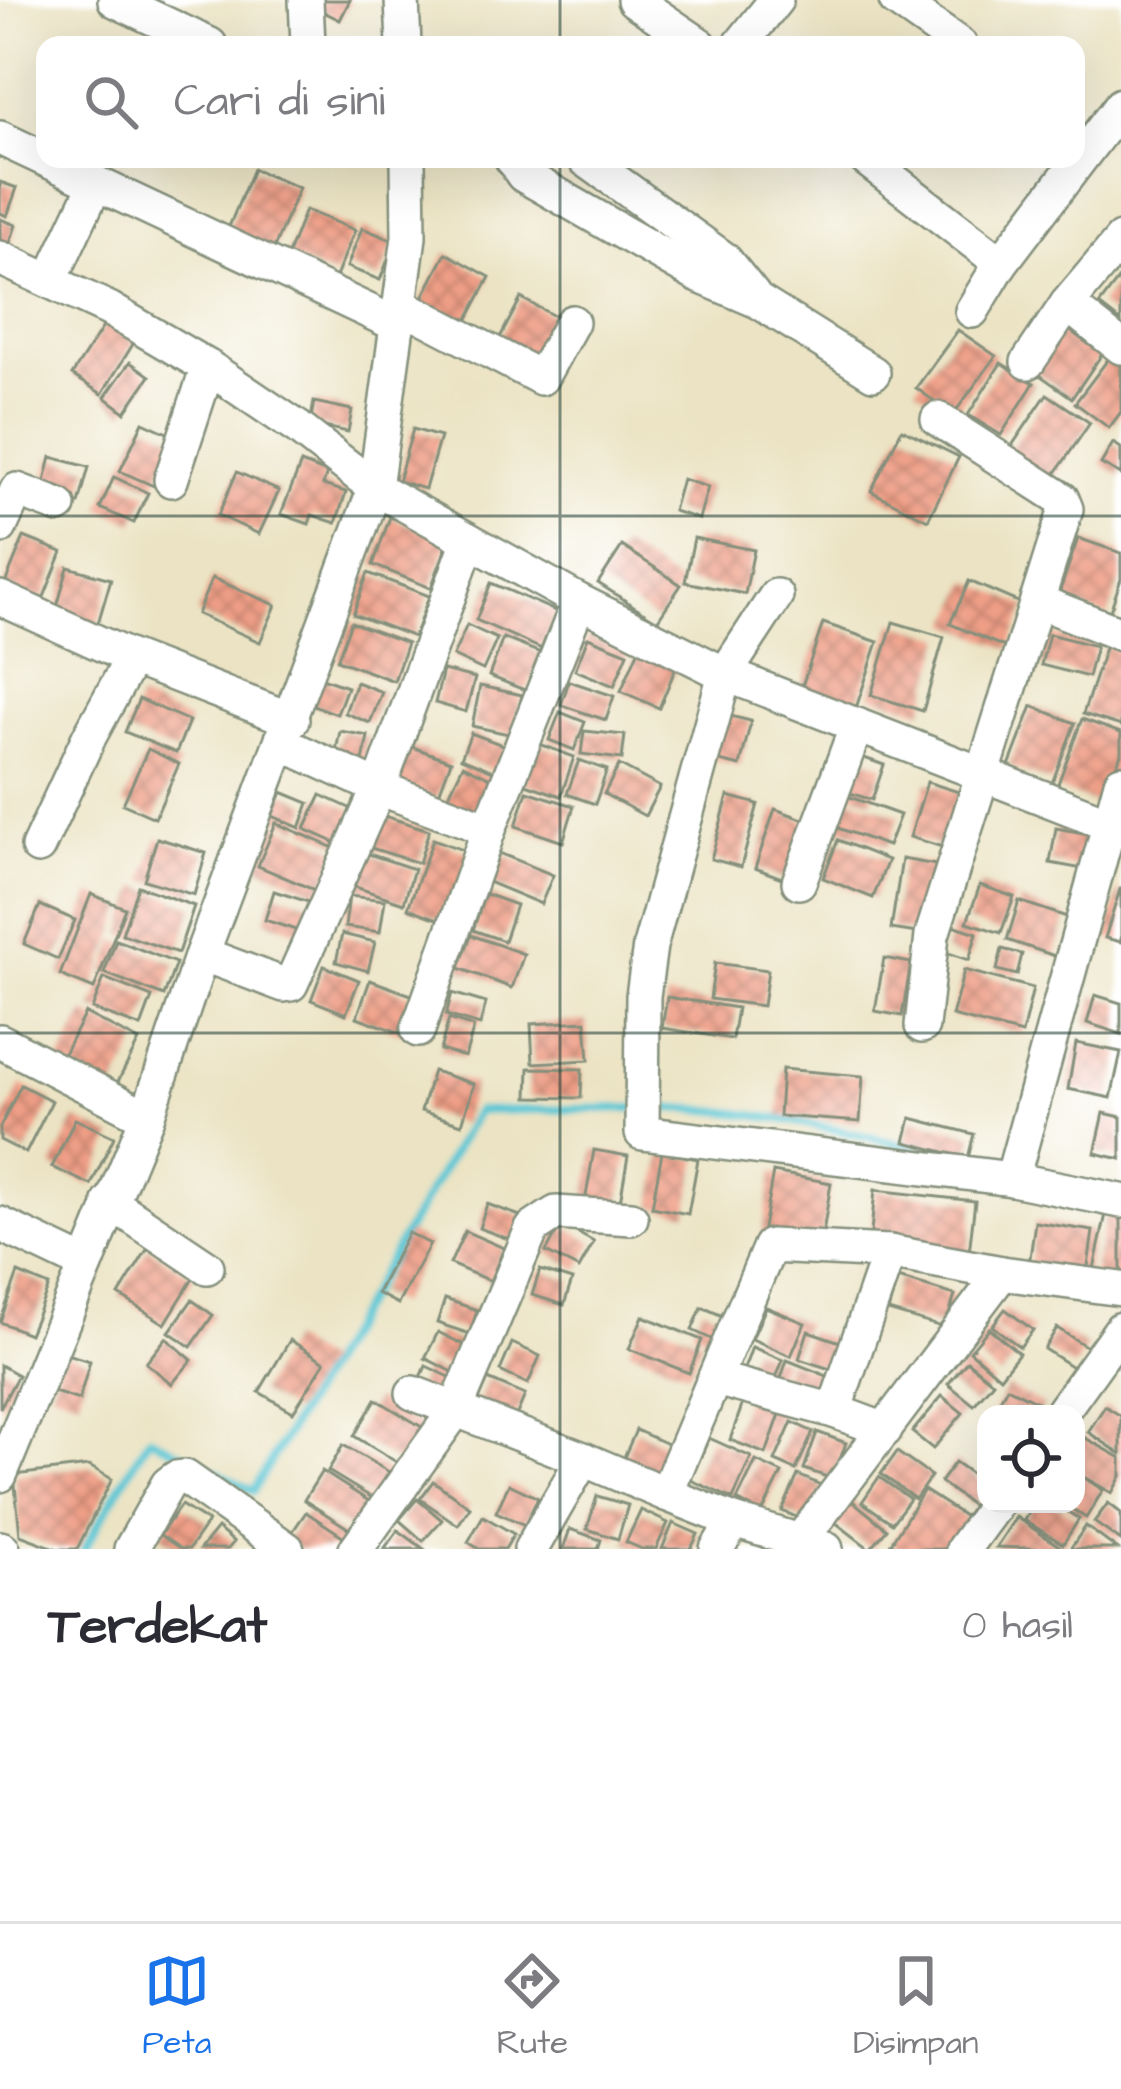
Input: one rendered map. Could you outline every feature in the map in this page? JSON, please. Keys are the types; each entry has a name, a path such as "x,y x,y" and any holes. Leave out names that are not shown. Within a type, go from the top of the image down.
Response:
{"street":[{"path":"115,0 191,36"},
{"path":"306,0 308,36"},
{"path":"402,0 404,36"},
{"path":"634,0 687,36"},
{"path":"747,36 776,0"},
{"path":"896,0 947,36"},
{"path":"1086,133 1121,105"},
{"path":"0,138 36,155"},
{"path":"64,168 542,378 572,322"},
{"path":"0,1475 9,1424 86,1265 147,1117 202,954 375,488 410,236 408,168"},
{"path":"518,168 523,176 697,275 758,301 873,374"},
{"path":"598,168 724,259 758,301"},
{"path":"878,168 1001,263"},
{"path":"972,311 1063,168"},
{"path":"50,281 96,183"},
{"path":"1028,362 1067,304 1121,240"},
{"path":"0,259 110,309 208,367 375,488 579,601 724,674 1114,826"},
{"path":"1067,304 1121,347"},
{"path":"171,480 208,367"},
{"path":"922,1027 932,935 1066,505 938,419"},
{"path":"0,527 17,490 58,506"},
{"path":"202,954 290,985 379,788 469,540"},
{"path":"776,596 724,674 650,946 643,996 642,1133 1014,1174 1121,1201"},
{"path":"0,598 288,732 379,788 489,829"},
{"path":"418,1030 489,829 579,601"},
{"path":"1037,601 1121,634"},
{"path":"38,848 88,737 132,658"},
{"path":"799,882 856,724"},
{"path":"1014,1174 1114,826 1121,782"},
{"path":"0,1040 147,1117"},
{"path":"110,1202 207,1267"},
{"path":"356,1549 455,1412 532,1229 543,1219 572,1212 631,1218"},
{"path":"0,1224 86,1265"},
{"path":"666,1494 770,1246 889,1252 1121,1289"},
{"path":"834,1411 889,1252"},
{"path":"413,1393 666,1494 726,1535 813,1545 885,1430 1002,1273"},
{"path":"1066,1405 1121,1329"},
{"path":"716,1379 885,1430"},
{"path":"532,1549 583,1459"},
{"path":"131,1549 168,1484 185,1477 287,1549"},
{"path":"963,1549 989,1513"}],"building":[{"path":"310,0 350,0 340,20 308,4"},
{"path":"253,169 299,188 272,253 226,234"},
{"path":"0,182 17,188 7,216 0,213"},
{"path":"305,210 355,230 336,277 287,257"},
{"path":"0,219 16,225 6,255 0,253"},
{"path":"362,228 395,241 380,280 347,267"},
{"path":"446,253 490,277 463,328 419,305"},
{"path":"1121,276 1121,322 1099,305"},
{"path":"521,298 565,322 540,369 496,345"},
{"path":"106,322 135,341 102,394 72,375"},
{"path":"1065,327 1102,354 1072,398 1034,371"},
{"path":"958,330 996,356 953,415 916,388"},
{"path":"1112,354 1121,360 1121,412 1109,428 1075,403"},
{"path":"130,362 150,376 125,412 105,397"},
{"path":"1001,363 1034,383 1001,435 968,415"},
{"path":"1047,394 1090,423 1049,483 1007,453"},
{"path":"314,402 352,410 348,432 310,424"},
{"path":"143,422 176,437 154,486 120,471"},
{"path":"413,429 440,437 425,489 398,481"},
{"path":"902,429 959,457 928,520 871,491"},
{"path":"1113,443 1121,448 1121,475 1101,464"},
{"path":"51,457 89,467 79,504 42,494"},
{"path":"301,463 327,473 323,485 346,492 336,523 312,515 309,524 281,514"},
{"path":"237,472 279,491 259,534 218,515"},
{"path":"114,477 148,493 134,523 100,508"},
{"path":"682,479 708,487 699,519 673,511"},
{"path":"390,517 449,540 431,588 373,565"},
{"path":"24,537 62,552 42,602 4,586"},
{"path":"694,538 754,550 745,594 685,582"},
{"path":"1078,538 1121,553 1121,579 1108,617 1057,599"},
{"path":"622,546 681,585 657,621 598,583"},
{"path":"68,567 111,579 96,630 54,618"},
{"path":"368,573 429,596 414,637 353,614"},
{"path":"212,578 276,605 260,642 197,614"},
{"path":"969,581 1027,606 1009,649 950,624"},
{"path":"491,583 558,612 542,649 476,620"},
{"path":"351,622 407,643 394,681 337,660"},
{"path":"893,622 944,637 923,711 871,695"},
{"path":"823,623 878,642 855,711 800,692"},
{"path":"467,625 497,639 483,670 453,656"},
{"path":"1049,634 1096,646 1088,677 1041,665"},
{"path":"588,637 628,653 614,686 575,670"},
{"path":"503,638 541,653 527,691 489,676"},
{"path":"1106,645 1121,650 1121,726 1083,714"},
{"path":"639,649 677,665 659,708 621,691"},
{"path":"443,670 475,678 466,712 435,703"},
{"path":"319,677 347,687 337,714 310,704"},
{"path":"569,681 614,696 606,720 561,705"},
{"path":"356,682 382,692 370,723 345,713"},
{"path":"480,686 522,695 513,735 472,726"},
{"path":"139,699 189,721 176,753 125,732"},
{"path":"1032,706 1075,723 1052,783 1009,766"},
{"path":"560,712 585,722 574,750 549,740"},
{"path":"722,714 751,721 740,766 711,759"},
{"path":"1082,719 1121,733 1121,754 1102,806 1056,789"},
{"path":"340,731 368,736 361,772 333,766"},
{"path":"584,731 625,735 622,759 581,754"},
{"path":"471,733 508,747 498,773 461,758"},
{"path":"537,743 574,757 561,796 523,783"},
{"path":"407,745 451,761 437,799 393,783"},
{"path":"148,749 179,764 155,818 123,804"},
{"path":"853,754 884,765 872,800 840,790"},
{"path":"579,760 607,770 595,804 567,794"},
{"path":"463,765 499,782 481,822 444,805"},
{"path":"619,765 660,787 645,816 604,794"},
{"path":"927,782 965,794 949,849 910,837"},
{"path":"527,791 574,806 563,842 516,826"},
{"path":"282,792 309,803 300,828 272,816"},
{"path":"321,795 356,811 341,845 305,829"},
{"path":"728,796 758,804 741,867 711,859"},
{"path":"847,796 900,815 888,846 835,827"},
{"path":"775,809 811,822 790,881 755,868"},
{"path":"381,815 429,830 419,863 371,848"},
{"path":"276,823 339,850 321,893 258,866"},
{"path":"1056,828 1089,834 1083,869 1050,863"},
{"path":"157,838 206,853 194,895 144,880"},
{"path":"433,839 471,853 446,922 408,908"},
{"path":"838,840 888,860 873,898 823,878"},
{"path":"363,852 414,869 404,903 352,886"},
{"path":"499,853 553,875 541,904 488,882"},
{"path":"902,859 936,865 924,934 891,929"},
{"path":"980,885 1014,897 1001,933 967,922"},
{"path":"138,886 194,906 178,953 122,934"},
{"path":"1121,889 1121,942 1105,938"},
{"path":"274,891 315,904 305,933 265,920"},
{"path":"91,894 125,908 94,989 60,975"},
{"path":"485,894 516,905 504,941 473,930"},
{"path":"349,896 385,900 380,932 345,927"},
{"path":"1019,901 1067,917 1055,956 1007,940"},
{"path":"40,905 75,920 58,959 24,944"},
{"path":"953,925 977,933 969,960 945,952"},
{"path":"342,934 375,942 368,971 336,962"},
{"path":"471,935 524,954 512,988 459,968"},
{"path":"116,940 176,963 164,996 104,973"},
{"path":"1002,949 1022,954 1017,975 997,970"},
{"path":"884,958 911,963 902,1016 875,1011"},
{"path":"715,963 768,970 763,1006 710,999"},
{"path":"324,966 359,980 346,1014 311,1000"},
{"path":"964,970 1033,988 1022,1034 952,1016"},
{"path":"104,978 152,997 141,1027 92,1009"},
{"path":"370,980 414,996 401,1033 357,1017"},
{"path":"452,993 486,1003 480,1025 446,1015"},
{"path":"1095,995 1121,1003 1121,1034 1087,1023"},
{"path":"667,997 737,1008 732,1039 662,1028"},
{"path":"85,1013 139,1041 113,1091 59,1063"},
{"path":"449,1019 474,1027 465,1057 440,1050"},
{"path":"586,1021 589,1060 533,1063 531,1024"},
{"path":"1076,1043 1121,1052 1111,1098 1068,1089"},
{"path":"529,1068 582,1069 581,1098 528,1097"},
{"path":"782,1069 863,1076 860,1122 779,1116"},
{"path":"433,1071 474,1084 462,1124 421,1111"},
{"path":"21,1085 52,1101 26,1153 0,1140 0,1127"},
{"path":"1104,1113 1121,1117 1121,1159 1095,1153"},
{"path":"911,1118 974,1134 968,1158 905,1142"},
{"path":"75,1119 114,1137 91,1185 52,1167"},
{"path":"594,1150 628,1156 619,1208 585,1202"},
{"path":"662,1152 698,1159 688,1214 652,1207"},
{"path":"773,1172 831,1183 821,1245 762,1234"},
{"path":"875,1190 975,1201 969,1253 870,1243"},
{"path":"487,1204 523,1217 514,1241 479,1228"},
{"path":"1106,1214 1121,1217 1121,1285 1092,1278"},
{"path":"1035,1222 1093,1231 1087,1273 1029,1265"},
{"path":"561,1224 594,1242 579,1269 546,1252"},
{"path":"465,1231 504,1248 490,1281 450,1264"},
{"path":"408,1233 430,1244 398,1304 377,1293"},
{"path":"148,1248 194,1277 165,1324 119,1295"},
{"path":"540,1270 572,1280 564,1305 532,1295"},
{"path":"18,1273 49,1286 29,1334 0,1322"},
{"path":"898,1278 955,1295 945,1328 888,1311"},
{"path":"445,1299 477,1310 470,1334 437,1323"},
{"path":"192,1300 213,1315 191,1347 169,1332"},
{"path":"702,1307 730,1319 720,1343 692,1330"},
{"path":"766,1307 805,1323 791,1356 752,1339"},
{"path":"1005,1309 1033,1330 1020,1347 992,1326"},
{"path":"643,1316 702,1340 689,1373 629,1349"},
{"path":"989,1328 1019,1353 1000,1377 970,1351"},
{"path":"1057,1328 1087,1347 1074,1368 1044,1349"},
{"path":"808,1331 849,1345 840,1372 799,1359"},
{"path":"438,1332 466,1346 453,1372 425,1358"},
{"path":"166,1338 192,1360 172,1384 146,1363"},
{"path":"290,1340 325,1362 293,1412 259,1392"},
{"path":"512,1343 540,1356 528,1384 500,1371"},
{"path":"752,1347 783,1360 772,1388 742,1375"},
{"path":"63,1353 90,1361 79,1400 51,1391"},
{"path":"787,1360 835,1379 826,1405 778,1387"},
{"path":"967,1361 993,1382 974,1405 948,1384"},
{"path":"0,1365 18,1375 0,1408"},
{"path":"426,1366 454,1379 443,1404 415,1391"},
{"path":"488,1379 525,1395 510,1430 473,1414"},
{"path":"1007,1387 1043,1405 997,1405"},
{"path":"942,1396 963,1413 933,1449 912,1432"},
{"path":"745,1397 781,1411 766,1454 730,1440"},
{"path":"376,1399 425,1429 403,1466 354,1436"},
{"path":"1105,1406 1121,1416 1121,1454 1088,1432"},
{"path":"792,1422 813,1432 796,1470 775,1461"},
{"path":"636,1430 676,1448 659,1488 618,1471"},
{"path":"817,1432 846,1443 833,1479 804,1469"},
{"path":"709,1438 751,1457 733,1499 691,1480"},
{"path":"1085,1438 1121,1458 1121,1476 1112,1493 1085,1478"},
{"path":"343,1445 389,1472 374,1499 328,1471"},
{"path":"897,1452 931,1476 915,1499 881,1474"},
{"path":"756,1461 782,1473 762,1513 737,1500"},
{"path":"955,1462 977,1478 977,1499 973,1506 940,1482"},
{"path":"89,1466 112,1479 77,1549 57,1549 20,1535 14,1475"},
{"path":"322,1471 375,1505 357,1534 304,1500"},
{"path":"798,1475 823,1486 808,1522 782,1511"},
{"path":"879,1477 910,1499 892,1523 862,1502"},
{"path":"1085,1478 1103,1490 1086,1518 1078,1513 1085,1513"},
{"path":"433,1481 470,1507 458,1525 420,1499"},
{"path":"509,1484 538,1498 525,1525 496,1512"},
{"path":"924,1490 967,1518 946,1549 900,1549 891,1543"},
{"path":"597,1496 628,1505 618,1539 587,1529"},
{"path":"849,1498 887,1529 870,1549 831,1519"},
{"path":"417,1499 442,1520 423,1541 399,1520"},
{"path":"1108,1503 1121,1513 1121,1541 1094,1522"},
{"path":"181,1505 208,1522 189,1549 160,1535"},
{"path":"641,1510 668,1523 656,1549 626,1542"},
{"path":"306,1512 347,1539 340,1549 298,1549 286,1541"},
{"path":"1028,1513 1070,1513 1079,1519 1063,1544 1024,1520"},
{"path":"483,1516 514,1534 505,1549 479,1549 468,1542"},
{"path":"1016,1517 1059,1546 1057,1549 996,1547"},
{"path":"673,1523 698,1534 691,1549 662,1549"},
{"path":"1086,1526 1117,1549 1070,1549"},
{"path":"217,1528 234,1542 228,1549 200,1549"},
{"path":"570,1529 601,1540 598,1549 563,1549"},
{"path":"398,1530 424,1549 384,1549"}],"waterway":[{"path":"84,1549 149,1437 253,1491 477,1111 636,1108"},
{"path":"651,1108 757,1116 937,1154"}]}
